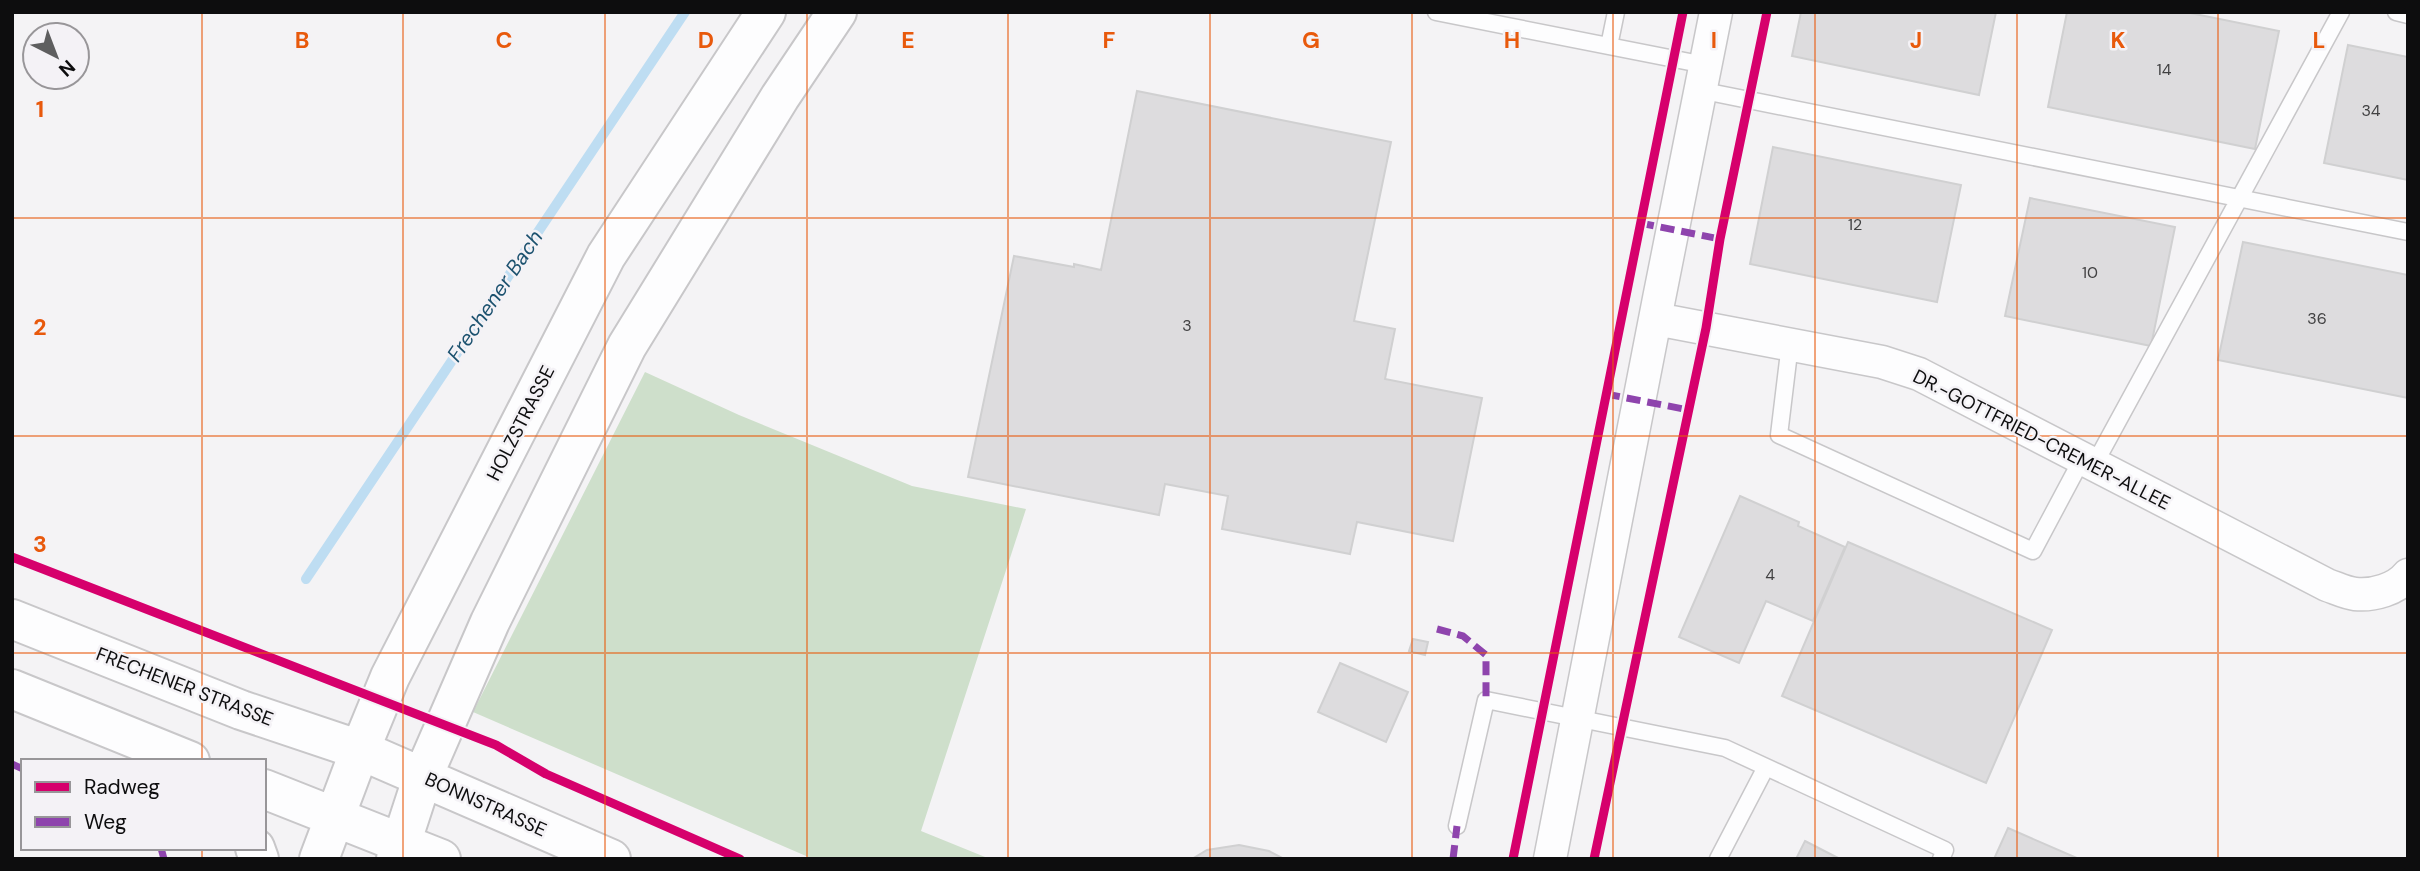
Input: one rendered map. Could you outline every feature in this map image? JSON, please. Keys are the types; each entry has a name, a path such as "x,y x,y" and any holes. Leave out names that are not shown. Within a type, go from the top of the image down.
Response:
{"main road":[{"name":"HOLZSTRASSE","path":"319,859 390,677 606,256 766,12"},
{"path":"399,850 423,776 490,622 627,346 780,97 837,12"},
{"name":"FRECHENER STRASSE","path":"12,619 241,710 360,750"},
{"path":"12,690 149,751 182,759"},
{"name":"BONNSTRASSE","path":"360,750 611,859"},
{"path":"266,790 334,818 399,850 441,859"}],"street":[{"path":"1550,859 1716,12"},
{"name":"DR.-GOTTFRIED-CREMER-ALLEE","path":"1656,319 1882,362 1919,374 2327,585 2354,594 2378,593 2403,582 2408,575"}],"lane":[{"path":"1436,12 1609,46 1702,77 2239,198 2408,232"},
{"path":"1609,46 1616,12"},
{"path":"1790,344 1779,435 2033,551 2088,462 2239,198 2341,12"},
{"path":"2396,12 2408,15"},
{"path":"1457,826 1486,700 1725,748 1945,850 1941,859"},
{"path":"1718,859 1766,767"}],"green space":[{"path":"645,372 739,415 912,486 1026,509 921,831 990,859 813,859 473,712"}],"building":[{"path":"1801,12 1996,12 1979,95 1792,56"},
{"path":"2067,12 2185,12 2279,31 2255,149 2048,107"},
{"path":"2348,45 2408,57 2408,180 2324,163"},
{"path":"1137,91 1391,142 1354,321 1395,329 1385,379 1482,398 1453,541 1357,522 1350,554 1222,529 1228,496 1165,484 1159,515 968,477 1014,256 1101,270"},
{"path":"1773,147 1961,185 1937,302 1750,264"},
{"path":"2030,198 2175,227 2151,346 2005,316"},
{"path":"2243,242 2408,275 2408,398 2218,360"},
{"path":"1740,496 1799,522 1798,526 1845,547 1813,621 1766,601 1739,663 1679,637"},
{"path":"1848,542 2052,630 1986,783 1782,696"},
{"path":"1413,639 1428,642 1425,655 1409,651"},
{"path":"1340,663 1408,692 1386,742 1318,712"},
{"path":"2008,828 2079,859 1994,859"},
{"path":"1805,841 1840,859 1796,859"},
{"path":"1239,845 1269,851 1284,859 1192,859 1207,850"}],"waterway":[{"name":"Frechener Bach","path":"306,579 685,12"}],"marked path":[{"path":"1640,223 1720,239"},
{"path":"1606,394 1689,410"},
{"path":"1437,629 1463,636 1486,655 1486,700"},
{"path":"12,764 21,768"},
{"path":"1453,859 1457,826"},
{"path":"162,850 164,859"}],"cycle path":[{"path":"1513,859 1683,12"},
{"path":"1594,859 1706,328 1720,239 1767,12"},
{"path":"12,557 496,745 546,774 740,859"}]}
